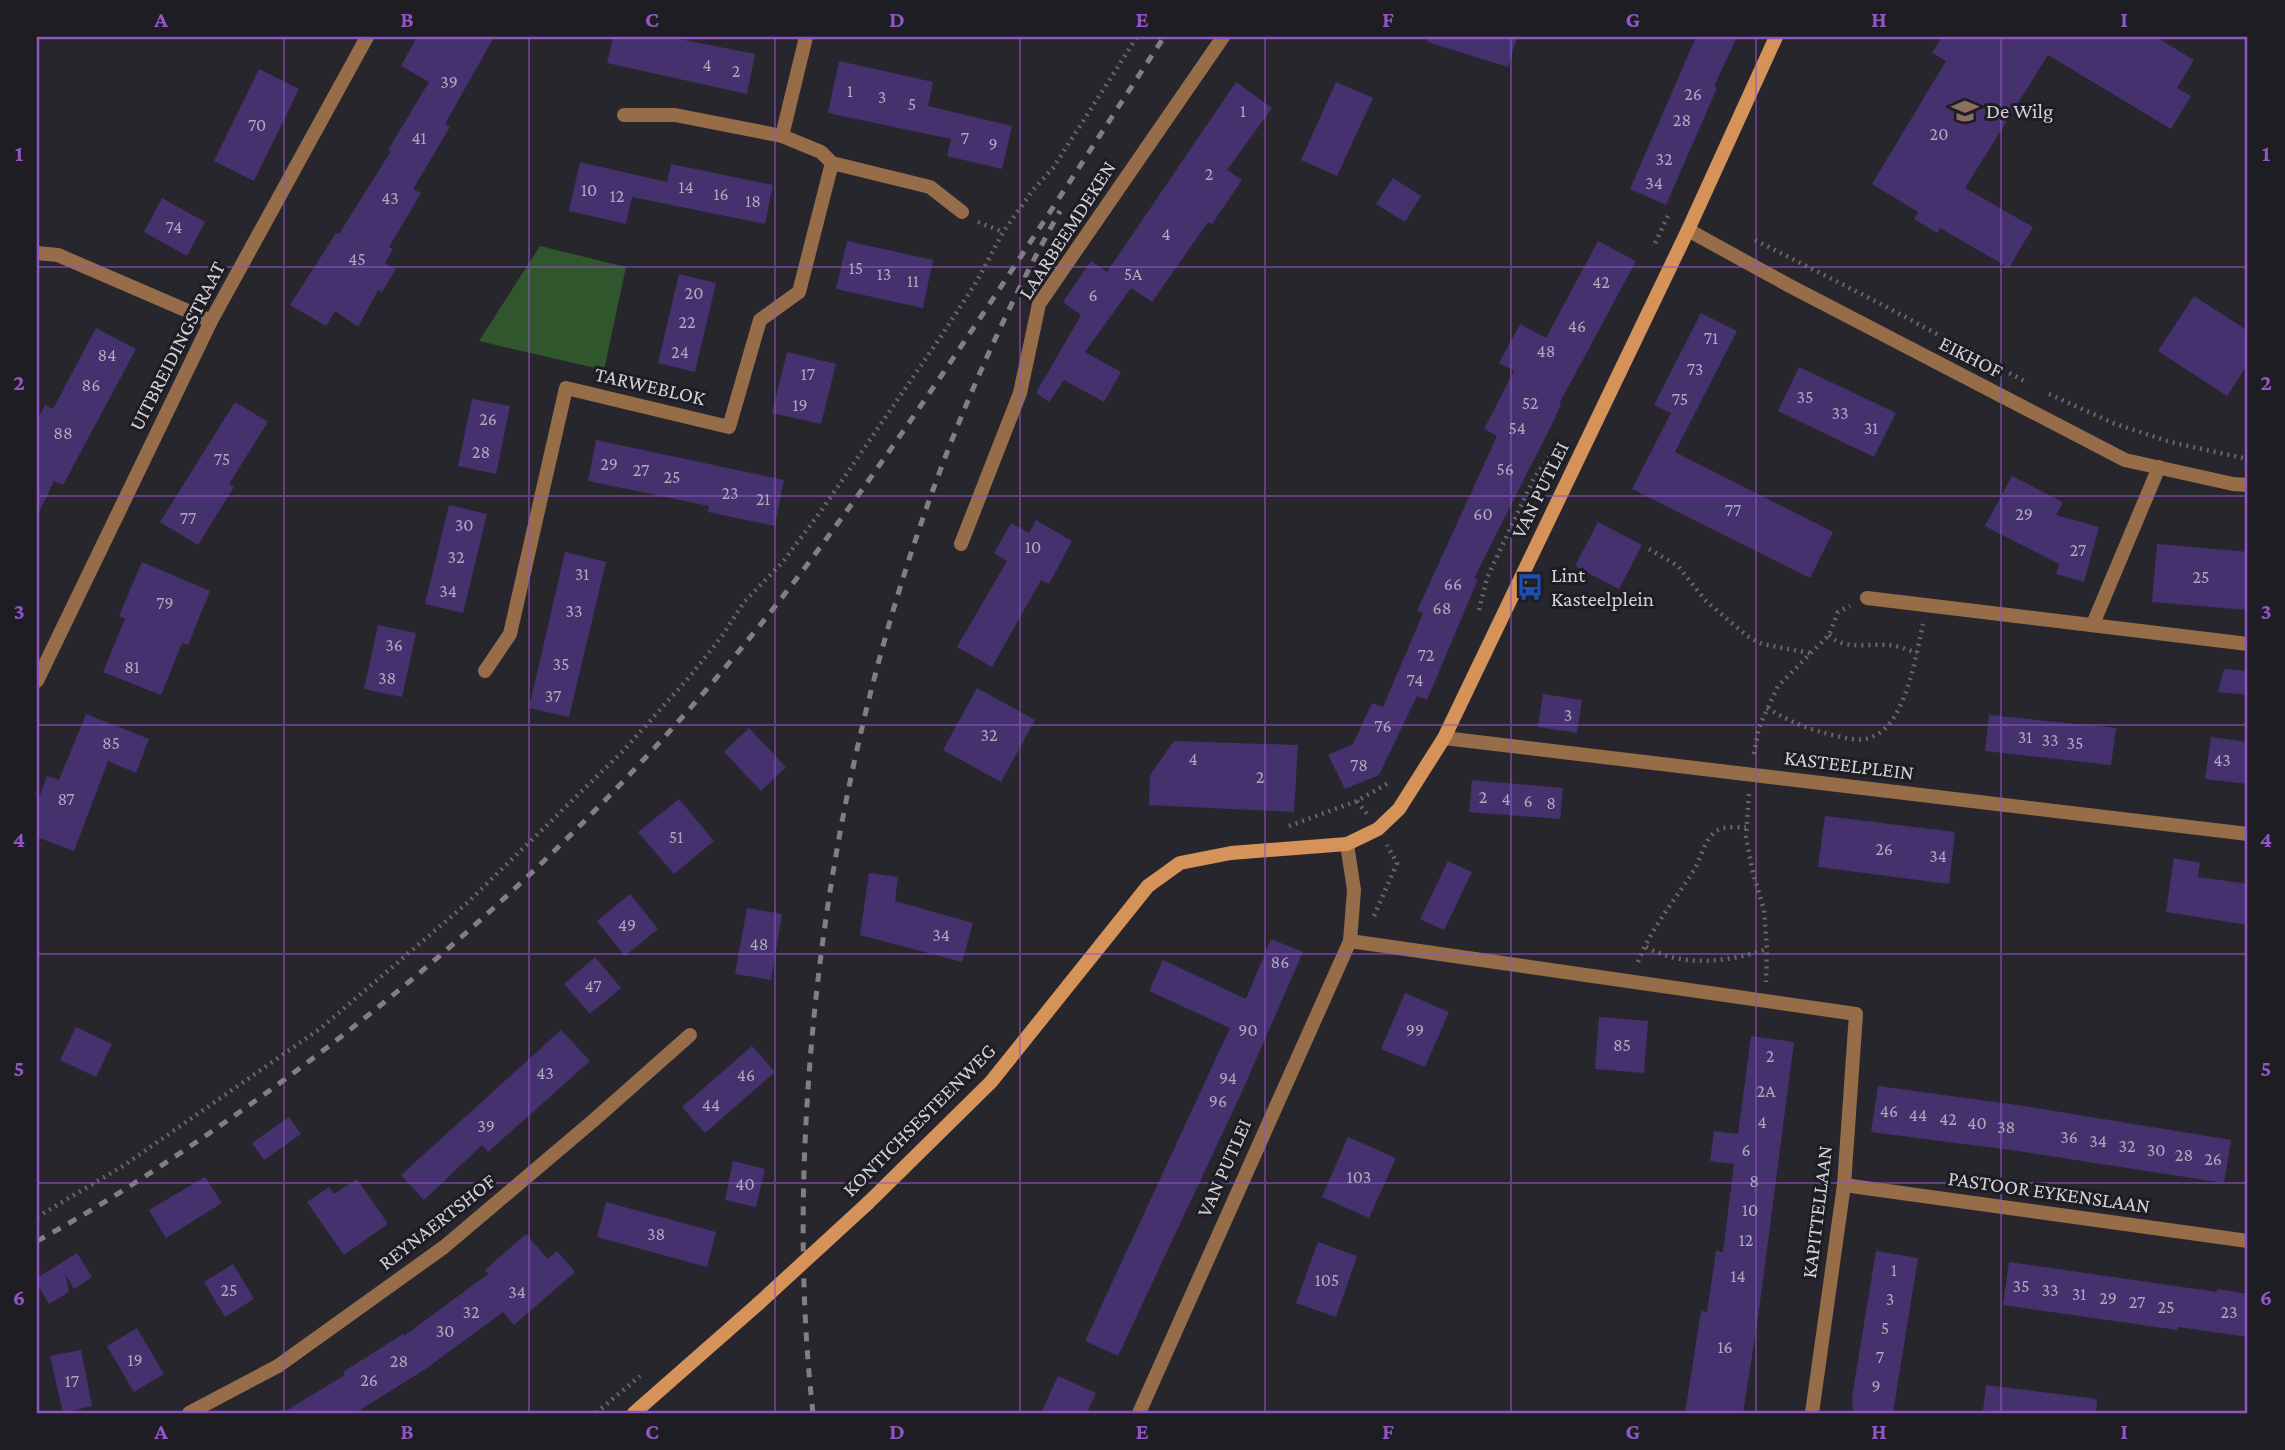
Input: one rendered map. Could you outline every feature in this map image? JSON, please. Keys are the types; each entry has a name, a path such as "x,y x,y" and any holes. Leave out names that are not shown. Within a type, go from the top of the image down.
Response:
{"street":[{"name":"UITBREIDINGSTRAAT","path":"37,681 211,321 368,37"},
{"path":"782,136 806,37"},
{"name":"LAARBEEMDEKEN","path":"961,544 1020,393 1039,304 1223,37"},
{"name":"VAN PUTLEI","path":"1139,1413 1350,941 1354,890 1347,844 1378,829 1399,809 1444,738 1688,230 1776,37"},
{"path":"624,116 675,115 782,136 821,152 832,163 930,187 962,212"},
{"name":"TARWEBLOK","path":"485,671 510,634 566,388 729,427 760,320 799,292 832,163"},
{"name":"EIKHOF","path":"1688,230 2125,460 2248,485"},
{"path":"37,253 58,255 211,321"},
{"path":"2093,624 2159,467"},
{"path":"1867,598 2248,644"},
{"name":"KASTEELPLEIN","path":"1444,738 2248,834"},
{"name":"KONTICHSESTEENWEG","path":"634,1413 867,1203 991,1082 1148,886 1180,863 1231,853 1347,844"},
{"path":"1350,941 1763,1001"},
{"name":"KAPITTELLAAN","path":"1763,1001 1856,1014 1844,1185 1812,1413"},
{"name":"REYNAERTSHOF","path":"189,1413 278,1366 444,1247 594,1121 690,1035"},
{"name":"PASTOOR EYKENSLAAN","path":"1844,1185 2248,1241"}],"path":[{"path":"37,1217 123,1166 321,1028 466,904 623,751 692,674 744,602 782,564 821,511 942,335 977,281 1003,232 1033,190 1053,168 1138,37"},
{"path":"1652,250 1670,212"},
{"path":"1746,235 1895,311 2033,386"},
{"path":"2045,392 2112,423 2170,442 2248,459"},
{"path":"1476,618 1487,578 1517,513 1534,478 1556,450 1562,437"},
{"path":"1649,549 1678,566 1706,601 1746,636 1762,644 1811,653"},
{"path":"1763,1001 1767,949 1764,910 1749,854 1746,827 1750,774 1759,727 1778,686 1829,635 1838,612 1867,598"},
{"path":"1767,708 1797,726 1817,732 1853,740 1873,737 1890,724 1898,712 1917,653 1927,605"},
{"path":"1829,635 1835,642 1890,645 1917,653"},
{"path":"1350,941 1375,915 1397,863 1378,829 1357,801 1394,780"},
{"path":"1633,982 1637,964 1661,918 1693,872 1709,839 1724,827 1746,827"},
{"path":"1646,947 1671,956 1715,961 1729,960 1767,949"}],"green space":[{"path":"540,246 626,267 604,370 479,341"}],"building":[{"path":"417,37 494,37 445,124 450,127 413,189 421,193 389,247 393,249 385,263 396,269 382,292 378,290 358,327 335,311 326,326 290,305 391,151 388,150 429,82 401,66"},
{"path":"613,37 669,37 755,54 747,94 607,63"},
{"path":"1428,37 1517,37 1508,67 1427,42"},
{"path":"1696,37 1737,37 1714,86 1717,88 1666,205 1630,189"},
{"name":"De Wilg","path":"1942,37 2156,37 2194,60 2177,88 2191,96 2171,129 2048,55 1965,188 2033,227 2009,268 1940,228 1937,233 1914,219 1918,212 1872,184 1946,61 1932,53"},
{"path":"839,61 933,82 928,106 1012,126 1002,169 947,156 951,139 828,113"},
{"path":"259,69 299,89 254,181 214,161"},
{"path":"1236,82 1272,108 1227,170 1242,180 1212,224 1208,222 1152,302 1131,288 1085,352 1121,372 1104,402 1064,380 1049,402 1036,393 1081,315 1063,302 1091,261 1107,272"},
{"path":"1336,82 1373,98 1337,176 1301,160"},
{"path":"580,162 667,182 671,164 773,185 765,224 632,197 626,224 569,211"},
{"path":"1393,178 1421,196 1405,222 1376,204"},
{"path":"162,198 205,222 187,256 144,232"},
{"path":"847,241 933,260 923,308 836,289"},
{"path":"1598,241 1636,261 1559,404 1561,405 1551,426 1474,578 1478,579 1427,700 1417,696 1379,775 1345,789 1328,755 1353,744 1372,703 1383,707 1423,613 1417,611 1497,436 1484,429 1514,371 1499,363 1520,324 1546,338"},
{"path":"679,274 716,283 695,372 658,363"},
{"path":"2194,296 2248,331 2248,364 2227,396 2158,351"},
{"path":"1701,313 1737,331 1675,452 1833,532 1810,578 1632,489 1671,413 1654,405"},
{"path":"96,328 136,349 63,485 54,481 37,516 37,421 45,405 53,409"},
{"path":"787,352 836,364 821,424 772,413"},
{"path":"1799,367 1896,413 1874,457 1778,411"},
{"path":"472,399 510,406 496,474 458,466"},
{"path":"235,402 268,422 229,484 234,487 198,545 160,522"},
{"path":"596,440 784,480 775,526 708,512 709,506 588,481"},
{"path":"2012,476 2063,502 2056,515 2099,527 2084,582 2056,574 2059,564 1985,526"},
{"path":"449,505 487,514 463,613 425,604"},
{"path":"1036,520 1072,541 1049,584 1041,580 992,667 957,647 1007,561 994,553 1011,523 1029,533"},
{"path":"1598,522 1642,545 1619,589 1575,566"},
{"path":"2157,544 2248,552 2248,610 2152,602"},
{"path":"565,552 606,562 569,717 529,708"},
{"path":"142,562 210,591 188,645 182,643 161,695 103,672 125,619 119,616"},
{"path":"378,625 416,633 402,697 364,689"},
{"path":"2224,669 2248,671 2248,695 2218,692"},
{"path":"977,688 1035,720 1001,782 943,750"},
{"path":"1543,694 1582,700 1577,733 1538,727"},
{"path":"86,714 149,739 136,773 108,761 74,851 37,837 37,804 47,776 59,780"},
{"path":"1989,715 2116,728 2111,765 1985,751"},
{"path":"749,728 786,767 761,791 724,752"},
{"path":"2211,737 2248,742 2248,784 2205,779"},
{"path":"1174,741 1298,745 1294,812 1149,805 1150,775"},
{"path":"1472,780 1563,788 1560,819 1469,812"},
{"path":"679,799 714,841 674,874 638,832"},
{"path":"1825,816 1955,832 1949,884 1818,867"},
{"path":"2174,858 2200,863 2198,877 2248,884 2248,925 2166,912"},
{"path":"1448,861 1472,872 1444,930 1420,919"},
{"path":"869,873 898,877 895,901 973,923 962,962 860,935"},
{"path":"630,894 658,929 625,956 597,921"},
{"path":"747,908 782,914 771,980 735,974"},
{"path":"1271,939 1303,952 1240,1096 1118,1356 1085,1341 1230,1028 1149,991 1163,960 1246,999"},
{"path":"595,957 621,988 590,1014 564,984"},
{"path":"1405,993 1449,1012 1425,1067 1381,1049"},
{"path":"1599,1017 1648,1021 1644,1073 1595,1069"},
{"path":"76,1027 112,1044 96,1077 60,1060"},
{"path":"561,1030 590,1061 488,1152 482,1145 424,1200 401,1175"},
{"path":"1751,1036 1794,1042 1743,1413 1685,1413 1701,1311 1707,1312 1716,1251 1723,1252 1734,1164 1710,1161 1714,1131 1738,1134"},
{"path":"752,1046 775,1072 705,1133 682,1107"},
{"path":"1878,1086 2024,1106 2231,1140 2224,1183 2018,1151 1871,1132"},
{"path":"289,1117 301,1134 264,1160 252,1143"},
{"path":"1348,1137 1396,1158 1369,1218 1322,1197"},
{"path":"733,1161 765,1169 756,1207 725,1200"},
{"path":"205,1177 222,1203 166,1238 149,1210"},
{"path":"357,1179 388,1224 344,1255 307,1202 329,1187 334,1194"},
{"path":"606,1202 716,1232 707,1267 597,1237"},
{"path":"526,1234 548,1259 557,1251 575,1272 514,1325 503,1312 424,1370 355,1413 282,1413 345,1375 343,1372 403,1334 404,1336 488,1274 485,1270"},
{"path":"1318,1242 1357,1256 1336,1317 1296,1303"},
{"path":"1876,1251 1918,1258 1893,1413 1853,1413 1852,1397"},
{"path":"77,1253 92,1277 74,1289 65,1273 69,1292 49,1304 37,1284 37,1278"},
{"path":"2009,1262 2217,1292 2217,1289 2248,1294 2248,1337 2178,1327 2177,1330 2003,1305"},
{"path":"233,1264 254,1299 225,1317 204,1282"},
{"path":"137,1328 164,1374 134,1392 107,1346"},
{"path":"81,1350 92,1406 63,1413 50,1356"},
{"path":"1058,1376 1096,1393 1087,1413 1041,1413"},
{"path":"1986,1385 2097,1399 2096,1413 2005,1413 1983,1410"}],"railway":[{"path":"37,1241 153,1171 307,1063 471,929 548,857 623,781 763,622 827,538 957,353 1164,37"},
{"path":"813,1413 805,1320 803,1226 806,1131 812,1038 824,930 842,823 865,716 893,611 926,508 965,407 1010,308 1060,211"}],"place":[{"name":"De Wilg","path":"1965,111"},
{"name":"Lint Kasteelplein","path":"1530,587"}]}
